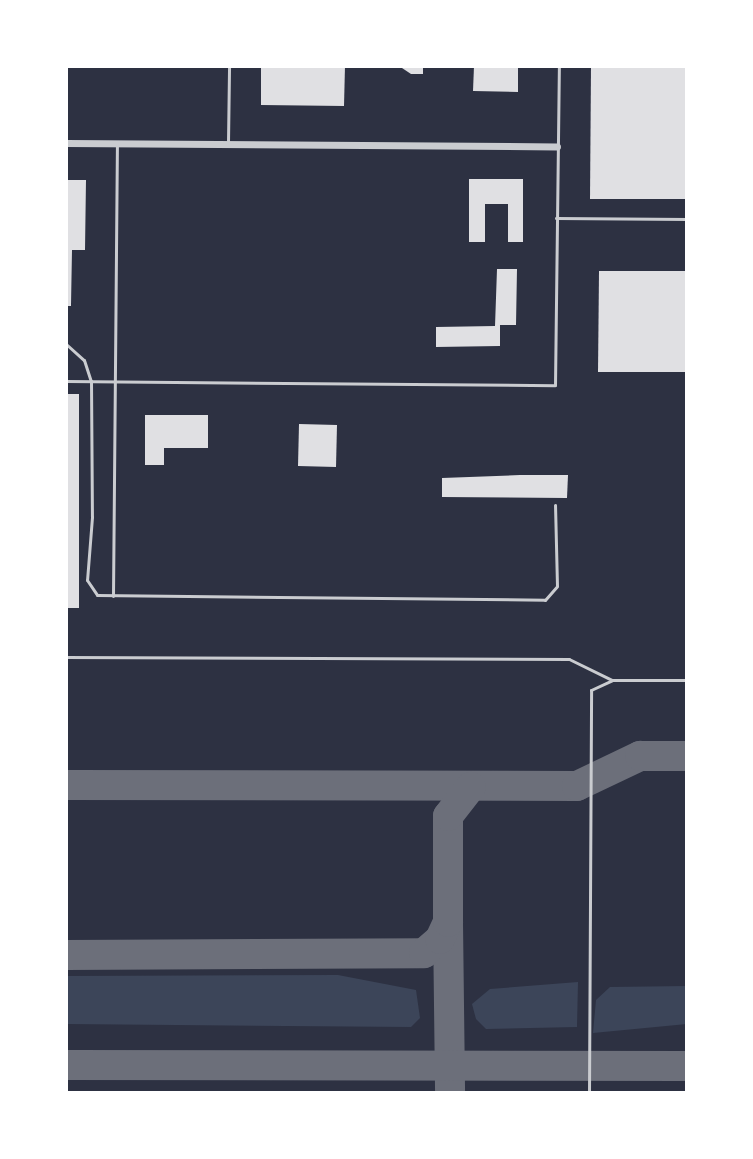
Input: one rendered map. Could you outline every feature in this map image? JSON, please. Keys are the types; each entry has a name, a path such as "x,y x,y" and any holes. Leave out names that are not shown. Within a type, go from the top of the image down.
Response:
{"street":[{"path":"66,143 557,146"}],"lane":[{"path":"228,144 229,66"},
{"path":"66,381 555,385 559,66"},
{"path":"113,596 117,144"},
{"path":"556,218 687,219"},
{"path":"66,344 84,360 91,381 87,584 97,595 549,599 557,586 555,505"},
{"path":"66,657 569,659 612,680"},
{"path":"589,1093 589,698 594,685 612,680 687,680"}],"shaded area":[{"path":"338,975 416,990 420,1018 411,1027 66,1024 66,976"},
{"path":"578,982 577,1027 486,1029 476,1019 472,1004 490,989"},
{"path":"687,986 687,1024 593,1033 596,1000 610,987"}],"building":[{"path":"261,66 345,66 344,106 261,105"},
{"path":"399,66 423,66 423,74 411,74"},
{"path":"474,66 518,66 518,92 473,91"},
{"path":"591,66 687,66 687,199 590,199"},
{"path":"469,179 523,179 523,242 508,242 508,204 485,204 485,242 469,242"},
{"path":"66,180 86,180 85,250 72,250 71,306 66,306"},
{"path":"497,269 517,269 516,325 500,325 500,346 436,347 436,327 495,326"},
{"path":"599,271 687,271 687,372 598,372"},
{"path":"66,394 79,394 79,608 66,608"},
{"path":"145,415 208,415 208,448 164,448 164,465 145,465"},
{"path":"299,424 337,425 336,467 298,466"},
{"path":"568,475 567,498 442,497 442,478"}],"taxiway":[{"path":"66,785 577,786 640,756 687,756"},
{"path":"66,955 424,953 440,939 448,922 448,816 471,787"},
{"path":"448,923 450,1093"},
{"path":"66,1065 687,1066"}]}
